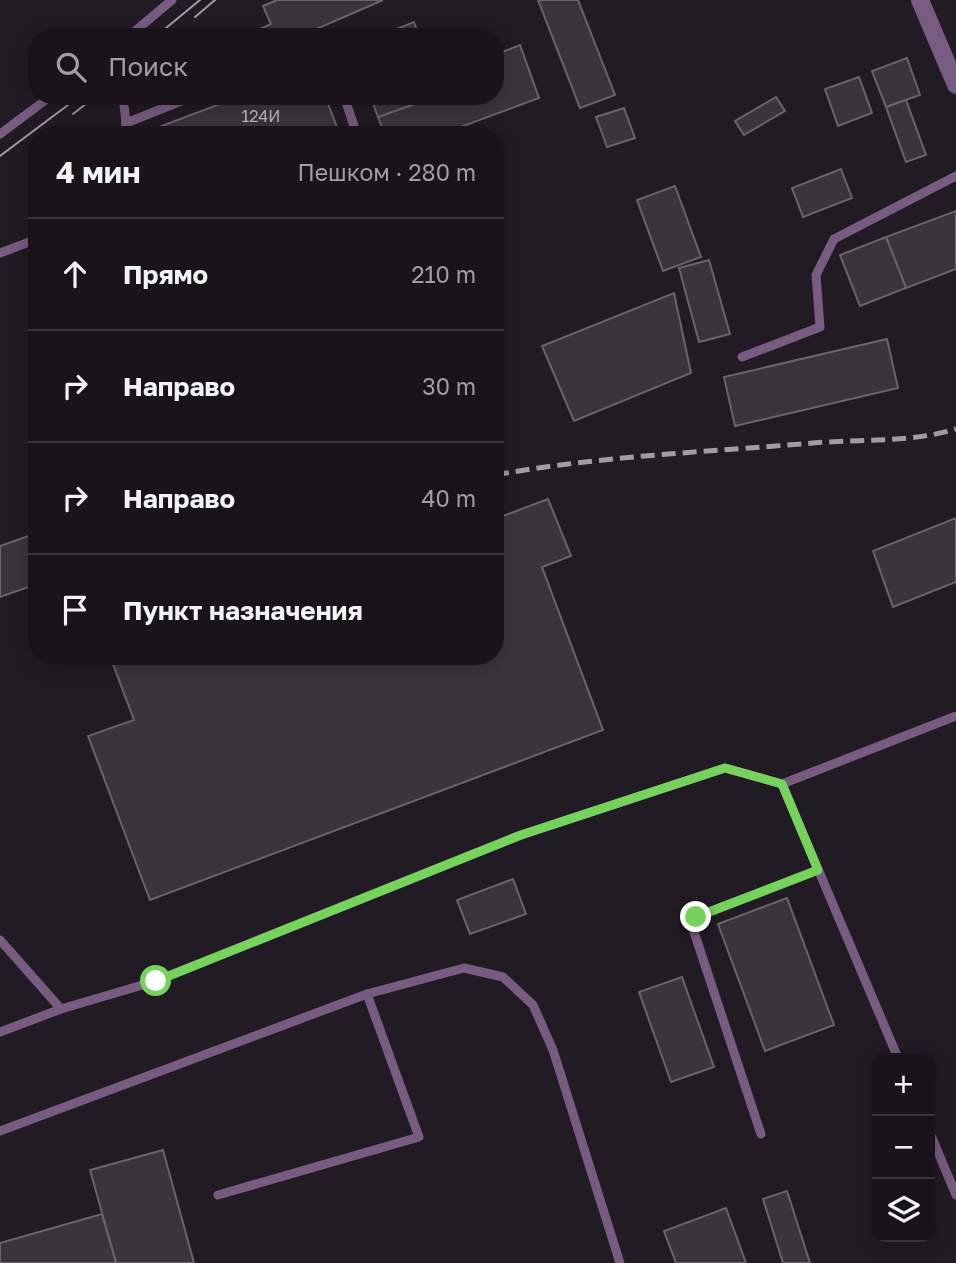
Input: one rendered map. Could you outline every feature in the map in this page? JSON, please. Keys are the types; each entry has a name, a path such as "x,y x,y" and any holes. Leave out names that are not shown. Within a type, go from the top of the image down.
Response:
{"street":[{"path":"920,0 956,85"}],"lane":[{"path":"139,28 172,0"},
{"path":"0,134 39,105"},
{"path":"124,105 126,126"},
{"path":"126,123 171,105"},
{"path":"347,105 354,126"},
{"path":"742,357 820,327 816,275 834,239 956,176"},
{"path":"0,253 28,242"},
{"path":"0,1032 61,1009 156,981 521,835 725,768 782,784 956,716"},
{"path":"782,784 896,1053"},
{"path":"761,1134 694,932 696,917 818,870"},
{"path":"0,940 61,1009"},
{"path":"0,1131 366,994 464,968 503,977 533,1005 553,1050 620,1263"},
{"path":"218,1195 419,1137 366,994"},
{"path":"935,1145 956,1195"}],"building":[{"path":"277,0 383,0 319,28 262,28 271,24 263,6"},
{"path":"538,0 578,0 615,95 580,108"},
{"path":"414,22 416,28 399,28"},
{"path":"520,45 539,98 463,126 382,126 378,117 412,105 504,105 504,51"},
{"path":"907,58 920,95 886,107 872,71"},
{"path":"859,77 872,113 838,126 825,89"},
{"path":"776,97 785,111 744,135 735,121"},
{"path":"906,100 926,155 906,162 886,107"},
{"path":"217,105 328,105 337,126 162,126"},
{"path":"373,105 412,105 378,117"},
{"path":"624,108 635,138 607,147 596,117"},
{"path":"841,169 852,198 803,217 792,188"},
{"path":"675,186 701,257 663,271 637,200"},
{"path":"956,211 956,269 906,288 886,237"},
{"path":"886,237 906,288 860,306 840,255"},
{"path":"709,260 730,334 699,342 679,268"},
{"path":"674,293 691,373 574,421 542,346"},
{"path":"887,339 898,388 735,426 724,377"},
{"path":"548,499 571,556 542,567 603,730 150,900 88,736 134,720 113,665 504,665 504,516"},
{"path":"956,518 956,582 893,607 873,551"},
{"path":"28,536 28,587 0,597 0,546"},
{"path":"513,879 526,914 470,934 457,900"},
{"path":"787,898 834,1025 765,1051 718,924"},
{"path":"682,977 714,1067 671,1082 639,992"},
{"path":"163,1150 194,1263 116,1263 90,1170"},
{"path":"787,1191 810,1263 783,1263 763,1199"},
{"path":"726,1208 746,1263 676,1263 664,1231"},
{"path":"102,1214 116,1263 0,1263 0,1243"}],"tram line":[{"path":"166,28 200,0"},
{"path":"195,17 215,0"},
{"path":"40,126 68,105"},
{"path":"73,114 84,105"},
{"path":"0,156 28,135"}],"railway":[{"path":"504,474 654,455 903,439 956,429"}],"route":[{"path":"156,981 521,835 725,768 782,784 818,870 696,917"}]}
